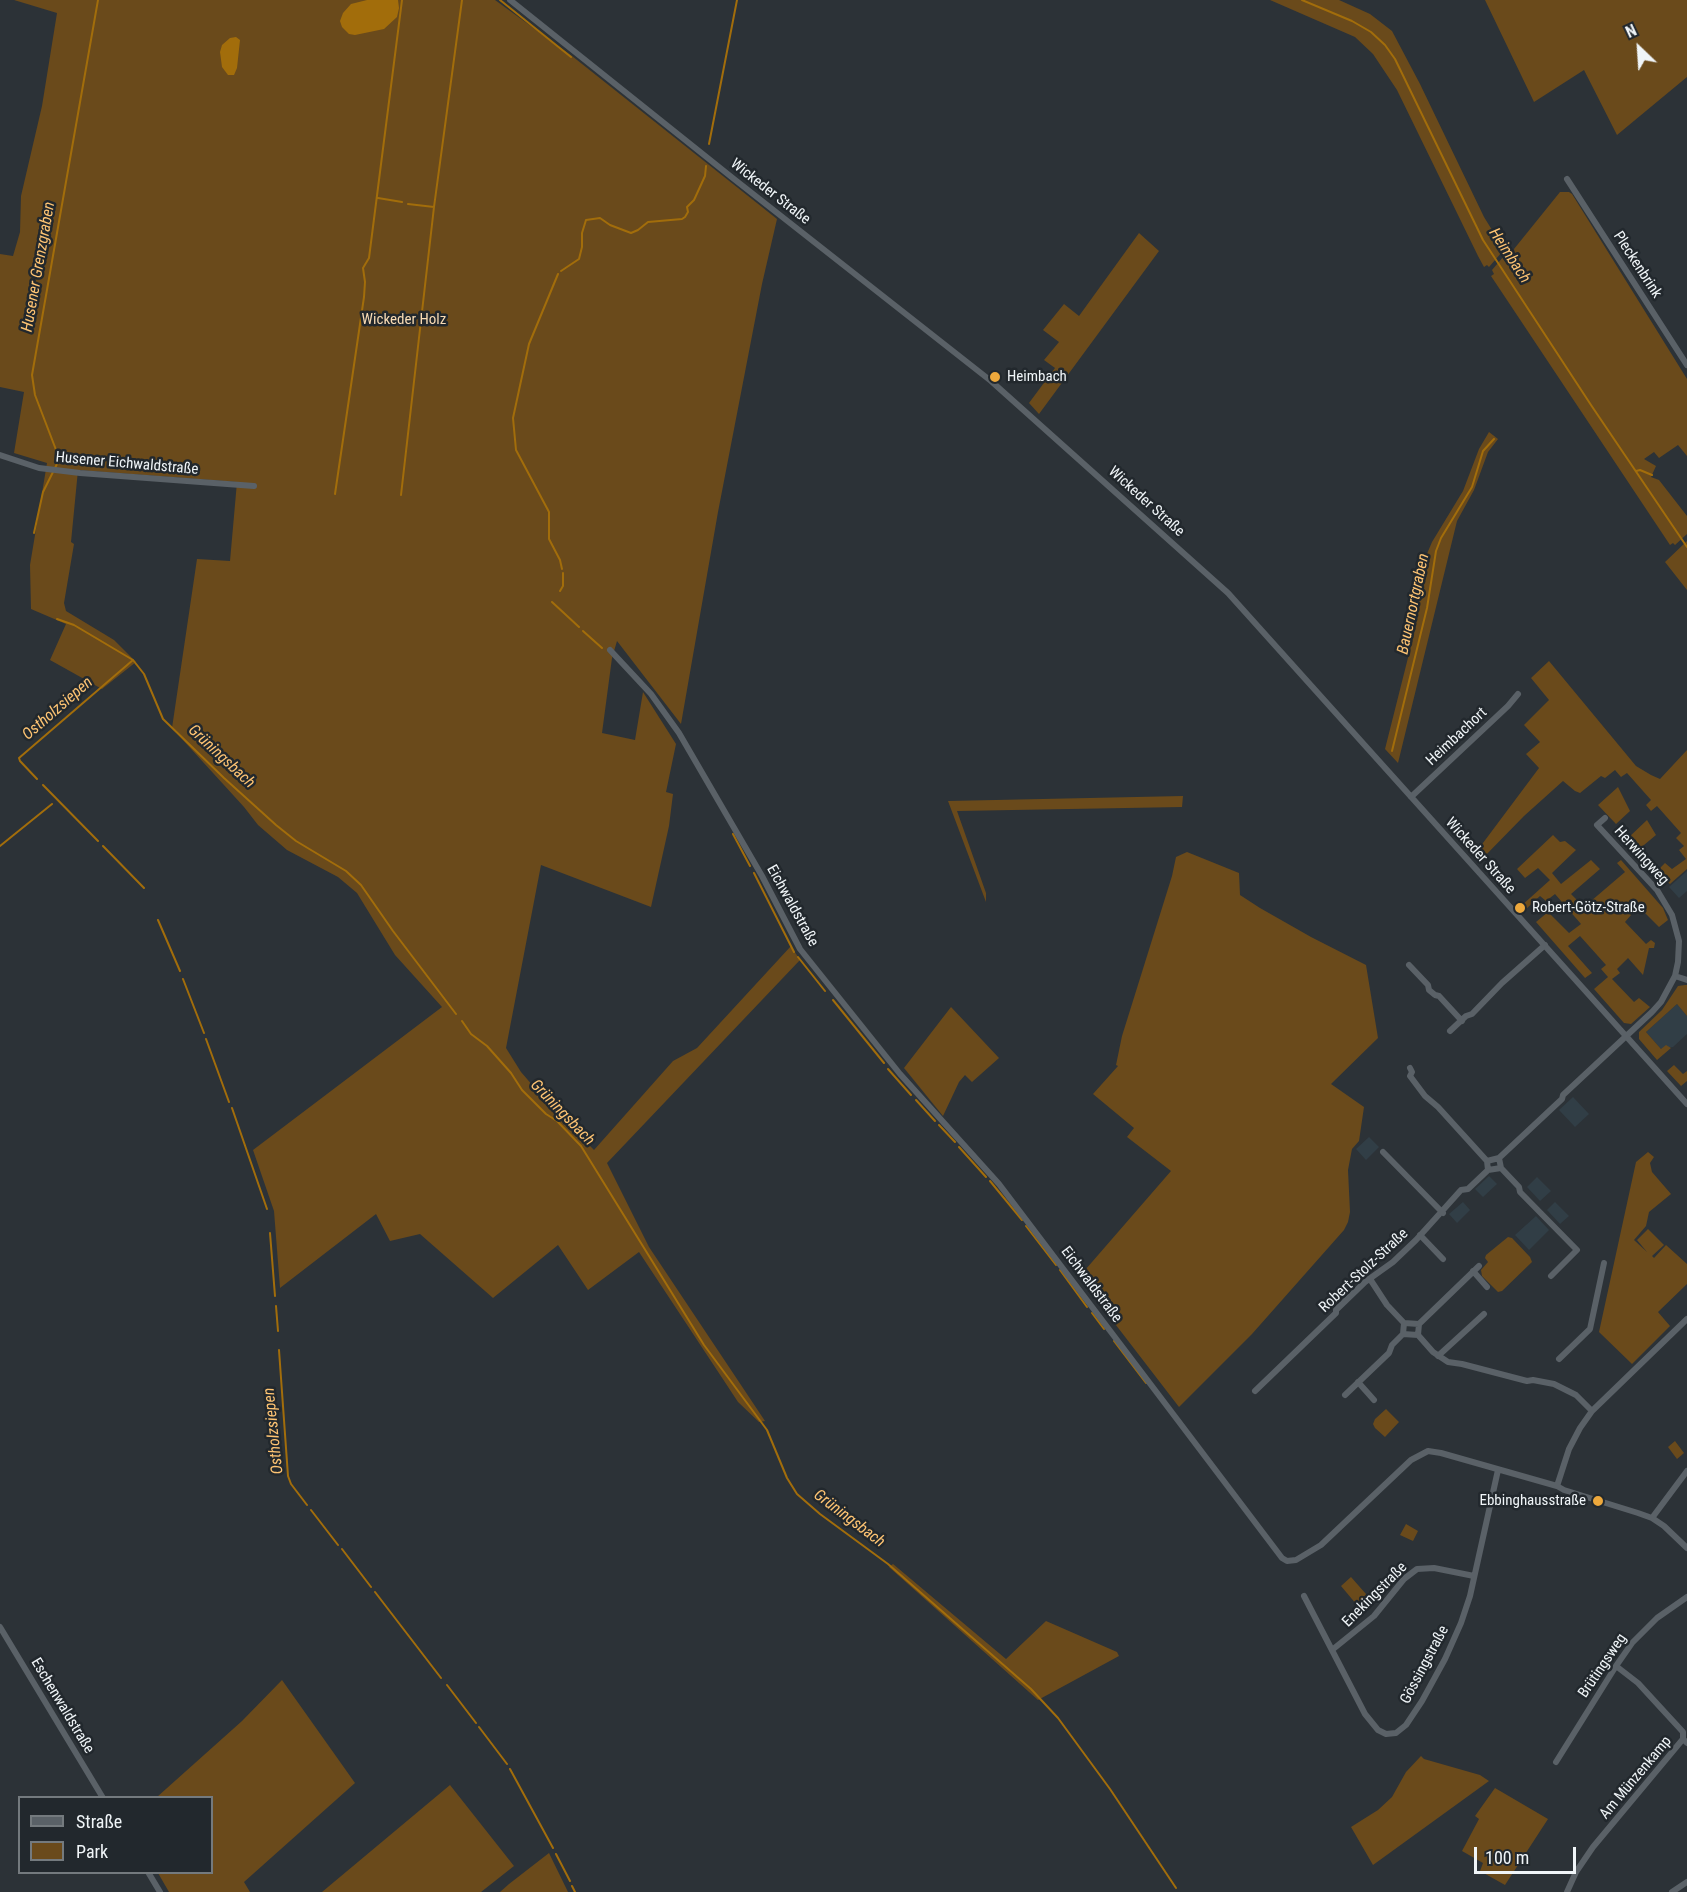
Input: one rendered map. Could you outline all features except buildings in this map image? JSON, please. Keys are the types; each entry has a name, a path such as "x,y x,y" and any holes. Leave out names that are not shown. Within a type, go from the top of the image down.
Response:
{"street":[{"name":"Wickeder Straße","path":"510,0 724,172 960,356 1066,446 1228,593 1687,1104"},
{"name":"Pleckenbrink","path":"1567,178 1687,365"},
{"name":"Husener Eichwaldstraße","path":"0,455 60,471 254,486"},
{"name":"Eichwaldstraße","path":"610,650 651,694 679,733 762,876 800,949 900,1074 999,1184 1282,1558 1287,1561 1296,1560 1321,1545 1411,1460 1428,1451 1557,1486 1652,1518 1687,1548"},
{"name":"Heimbachort","path":"1411,797 1518,694"},
{"name":"Herwingweg","path":"1605,819 1597,825 1657,890 1672,915 1679,941 1675,976 1661,1002 1626,1036"},
{"path":"1450,1031 1466,1016 1472,1014 1502,983 1545,945"},
{"path":"1409,965 1428,985 1429,990 1439,996 1462,1020"},
{"path":"1675,976 1687,980"},
{"path":"1486,1161 1499,1158 1626,1036"},
{"path":"1410,1068 1412,1072 1410,1076 1425,1096 1438,1107 1486,1161 1488,1170 1501,1168"},
{"path":"1383,1152 1443,1213"},
{"path":"1499,1158 1501,1168 1519,1187 1520,1192 1577,1250 1551,1276"},
{"name":"Robert-Stolz-Straße","path":"1255,1391 1336,1313 1336,1310 1370,1279 1393,1262 1443,1213 1450,1201 1461,1190 1468,1189 1488,1170"},
{"path":"1420,1235 1443,1259"},
{"path":"1559,1359 1590,1329 1604,1263"},
{"path":"1418,1335 1419,1324 1479,1266"},
{"path":"1473,1271 1487,1287"},
{"path":"1370,1279 1387,1305 1404,1323 1419,1324"},
{"path":"1438,1356 1484,1314"},
{"path":"1557,1486 1569,1449 1592,1411 1687,1319"},
{"path":"1345,1395 1389,1353 1392,1345 1403,1334 1404,1323"},
{"path":"1403,1334 1418,1335 1438,1356 1455,1364 1527,1381 1554,1384 1576,1395 1592,1411"},
{"path":"1358,1382 1374,1400"},
{"name":"Gössingstraße","path":"1304,1596 1365,1714 1372,1724 1386,1734 1396,1732 1406,1725 1445,1659 1470,1596 1498,1470"},
{"path":"1652,1518 1687,1471"},
{"name":"Enekingstraße","path":"1332,1650 1374,1616 1404,1579 1417,1569 1434,1568 1474,1576"},
{"name":"Brütingsweg","path":"1556,1762 1616,1666 1645,1629 1687,1597"},
{"name":"Eschenwaldstraße","path":"0,1627 102,1796"},
{"path":"1616,1666 1638,1683 1683,1732 1685,1741"},
{"name":"Am Münzenkamp","path":"1567,1892 1576,1872 1593,1847 1685,1741"},
{"path":"149,1874 160,1892"},
{"path":"1672,1892 1687,1882"}],"shaded area":[{"path":"367,0 398,0 397,17 384,29 355,35 349,34 340,21 343,13 351,4"},
{"path":"236,37 240,40 237,68 234,75 228,75 222,67 220,52 222,45 230,38"},
{"path":"1687,871 1687,891 1679,898 1669,887"},
{"path":"1677,1004 1687,1016 1687,1034 1673,1047 1661,1049 1646,1032"},
{"path":"1573,1097 1589,1114 1575,1127 1559,1110"},
{"path":"1369,1137 1379,1147 1366,1160 1356,1149"},
{"path":"1489,1176 1497,1184 1483,1197 1475,1189"},
{"path":"1537,1177 1551,1191 1540,1201 1527,1187"},
{"path":"1463,1202 1470,1210 1457,1223 1449,1214"},
{"path":"1555,1202 1569,1216 1560,1224 1547,1210"},
{"path":"1536,1216 1549,1230 1529,1250 1515,1235"}],"green space":[{"name":"Wickeder Holz","path":"14,0 495,0 572,56 777,219 762,284 718,512 681,724 617,641 612,658 602,733 635,740 643,692 676,744 666,792 673,794 669,826 651,907 541,865 506,1048 521,1072 546,1101 594,1150 673,1061 697,1048 791,946 800,960 607,1163 649,1247 765,1421 759,1422 738,1402 639,1252 588,1290 558,1245 493,1298 420,1234 390,1241 376,1214 280,1288 274,1211 253,1150 442,1007 395,955 357,893 338,877 287,850 258,825 172,728 197,559 230,561 237,482 78,470 71,542 74,544 64,603 66,611 114,640 136,662 102,689 50,660 66,624 31,609 30,565 47,463 14,453 24,392 0,387 0,254 13,256 20,232 21,196 42,106 57,13"},
{"path":"1270,0 1339,0 1370,14 1392,31 1484,217 1502,246 1499,249 1502,252 1489,267 1487,265 1484,267 1478,256 1397,90 1373,54 1355,37"},
{"path":"1485,0 1687,0 1687,77 1617,135 1584,70 1534,102"},
{"path":"1560,192 1572,194 1687,379 1687,456 1678,445 1659,458 1654,452 1644,459 1656,466 1651,477 1659,480 1687,516 1687,534 1675,545 1673,543 1670,545 1491,276 1494,274 1492,270 1504,256 1506,259 1510,257 1516,267 1520,263 1515,256 1514,249"},
{"path":"1139,233 1159,251 1039,414 1029,403 1055,368 1044,360 1059,342 1043,330 1064,304 1079,316"},
{"path":"1489,432 1498,439 1488,452 1474,490 1457,521 1398,763 1385,749 1415,630 1424,561 1432,542 1463,491 1479,449"},
{"path":"1687,541 1687,590 1665,562"},
{"path":"1549,661 1636,766 1660,779 1687,750 1687,869 1670,884 1656,872 1665,863 1672,869 1686,859 1679,850 1684,846 1676,838 1681,833 1657,806 1651,811 1646,805 1651,800 1627,773 1621,777 1615,770 1605,778 1601,776 1580,793 1563,781 1524,816 1481,860 1474,855 1539,768 1526,754 1540,742 1524,725 1549,700 1531,678"},
{"path":"1618,787 1630,811 1616,824 1598,805"},
{"path":"1183,796 1182,807 957,811 986,893 986,902 948,801"},
{"path":"1647,820 1656,835 1638,850 1627,839"},
{"path":"1553,835 1560,842 1565,841 1576,850 1552,873 1561,884 1591,860 1600,869 1571,894 1584,907 1625,872 1617,863 1621,860 1663,908 1668,920 1659,927 1636,904 1628,911 1631,915 1625,922 1646,944 1651,940 1655,943 1654,948 1649,948 1643,975 1628,958 1617,969 1620,973 1612,979 1634,1002 1639,998 1650,1007 1631,1024 1624,1023 1594,989 1608,977 1601,969 1606,965 1580,936 1568,946 1592,973 1585,978 1536,922 1548,912 1569,933 1581,924 1555,894 1546,901 1540,896 1525,910 1521,906 1550,880 1538,868 1525,878 1517,869"},
{"path":"1187,852 1239,873 1240,895 1311,937 1366,965 1378,1038 1331,1084 1364,1107 1359,1141 1352,1149 1348,1170 1350,1212 1344,1230 1252,1334 1179,1407 1079,1277 1171,1171 1127,1137 1134,1128 1093,1094 1118,1066 1116,1065 1122,1036 1176,857"},
{"path":"1687,985 1687,1016 1677,1004 1646,1032 1661,1049 1666,1045 1671,1048 1657,1060 1639,1039 1639,1032 1662,1010 1678,986"},
{"path":"951,1007 999,1058 972,1082 965,1075 959,1082 943,1116 904,1068"},
{"path":"1674,1065 1683,1074 1687,1071 1687,1081 1681,1086 1667,1071"},
{"path":"1648,1152 1654,1157 1650,1163 1652,1172 1671,1194 1649,1212 1646,1226 1634,1240 1647,1252 1637,1240 1648,1229 1664,1245 1652,1256 1654,1258 1666,1245 1687,1264 1687,1284 1658,1312 1670,1326 1632,1364 1599,1332 1636,1162"},
{"path":"1508,1237 1512,1238 1532,1262 1502,1291 1498,1292 1482,1276 1481,1270 1488,1262 1486,1255"},
{"path":"1386,1409 1399,1422 1385,1437 1373,1424"},
{"path":"1675,1441 1684,1453 1677,1459 1668,1447"},
{"path":"1406,1524 1418,1531 1413,1541 1400,1535"},
{"path":"893,1564 1006,1659 1046,1621 1117,1652 1119,1656 1038,1700 889,1567"},
{"path":"1351,1577 1373,1602 1362,1611 1341,1586"},
{"path":"282,1680 355,1783 244,1882 250,1892 169,1892 159,1874 213,1874 213,1796 158,1796 242,1721"},
{"path":"1421,1756 1424,1759 1480,1775 1489,1781 1373,1865 1351,1827 1378,1810 1392,1797 1406,1772"},
{"path":"450,1785 514,1866 481,1892 322,1892"},
{"path":"1495,1788 1548,1819 1505,1885 1480,1871 1483,1863 1462,1851 1479,1819 1475,1816"},
{"path":"549,1853 568,1892 500,1892 509,1884"}],"waterway":[{"name":"Husener Grenzgraben","path":"34,533 43,492 58,462 58,455 35,395 32,375 98,0"},
{"path":"335,494 364,297 363,268 369,258 402,0"},
{"path":"401,495 434,207 462,0"},
{"path":"500,0 571,57"},
{"path":"709,144 737,0"},
{"name":"Heimbach","path":"1302,0 1352,21 1371,32 1385,45 1395,59 1483,240 1687,547"},
{"path":"561,271 579,259 586,220 600,218 610,225 631,233 648,222 685,217 688,212 687,207 694,200 705,176 706,166"},
{"path":"378,198 402,202"},
{"path":"408,204 434,207"},
{"path":"558,274 529,344 513,418 516,450 549,512 549,539 562,569"},
{"name":"Bauernortgraben","path":"1392,751 1427,608 1436,551 1441,538 1472,487 1483,451 1494,439"},
{"path":"1636,471 1640,470 1652,475"},
{"path":"560,591 563,586 563,573"},
{"path":"552,602 579,627"},
{"name":"Grüningsbach","path":"57,619 74,625 133,660 144,674 163,719 276,825 296,841 346,871 361,885 456,1014"},
{"path":"583,631 602,648"},
{"name":"Ostholzsiepen","path":"37,779 19,758 133,660"},
{"name":"Ostholzsiepen","path":"43,785 98,841"},
{"path":"0,846 52,804"},
{"path":"733,834 750,866"},
{"name":"Ostholzsiepen","path":"103,846 144,888"},
{"path":"754,873 794,952"},
{"name":"Ostholzsiepen","path":"158,920 180,971"},
{"path":"798,957 825,991"},
{"name":"Ostholzsiepen","path":"183,979 204,1033"},
{"path":"833,1000 884,1063"},
{"name":"Grüningsbach","path":"462,1021 471,1034 487,1046 511,1073 522,1090 581,1146 704,1345 767,1430 787,1478 797,1494 820,1514 888,1564 1031,1689 1058,1718 1110,1789 1176,1888"},
{"name":"Ostholzsiepen","path":"206,1039 229,1102"},
{"path":"888,1069 911,1095"},
{"path":"916,1100 935,1121"},
{"name":"Ostholzsiepen","path":"232,1108 267,1209"},
{"path":"939,1125 955,1142"},
{"path":"959,1147 986,1177"},
{"path":"990,1181 1022,1220"},
{"path":"1026,1226 1056,1265"},
{"name":"Ostholzsiepen","path":"270,1233 275,1296"},
{"path":"1060,1270 1087,1307"},
{"name":"Ostholzsiepen","path":"276,1306 278,1331"},
{"path":"1092,1313 1104,1329"},
{"path":"1114,1341 1146,1383"},
{"name":"Ostholzsiepen","path":"279,1350 288,1476 291,1484 307,1505"},
{"name":"Ostholzsiepen","path":"311,1510 338,1545"},
{"name":"Ostholzsiepen","path":"342,1549 371,1587"},
{"name":"Ostholzsiepen","path":"375,1592 441,1678"},
{"name":"Ostholzsiepen","path":"447,1685 476,1723"},
{"name":"Ostholzsiepen","path":"479,1727 507,1764"},
{"name":"Ostholzsiepen","path":"510,1769 553,1848"},
{"name":"Ostholzsiepen","path":"556,1854 570,1881"},
{"name":"Ostholzsiepen","path":"572,1886 575,1892"}],"place":[{"name":"Heimbach","path":"995,377"},
{"name":"Robert-Götz-Straße","path":"1520,908"},
{"name":"Ebbinghausstraße","path":"1598,1501"}]}
